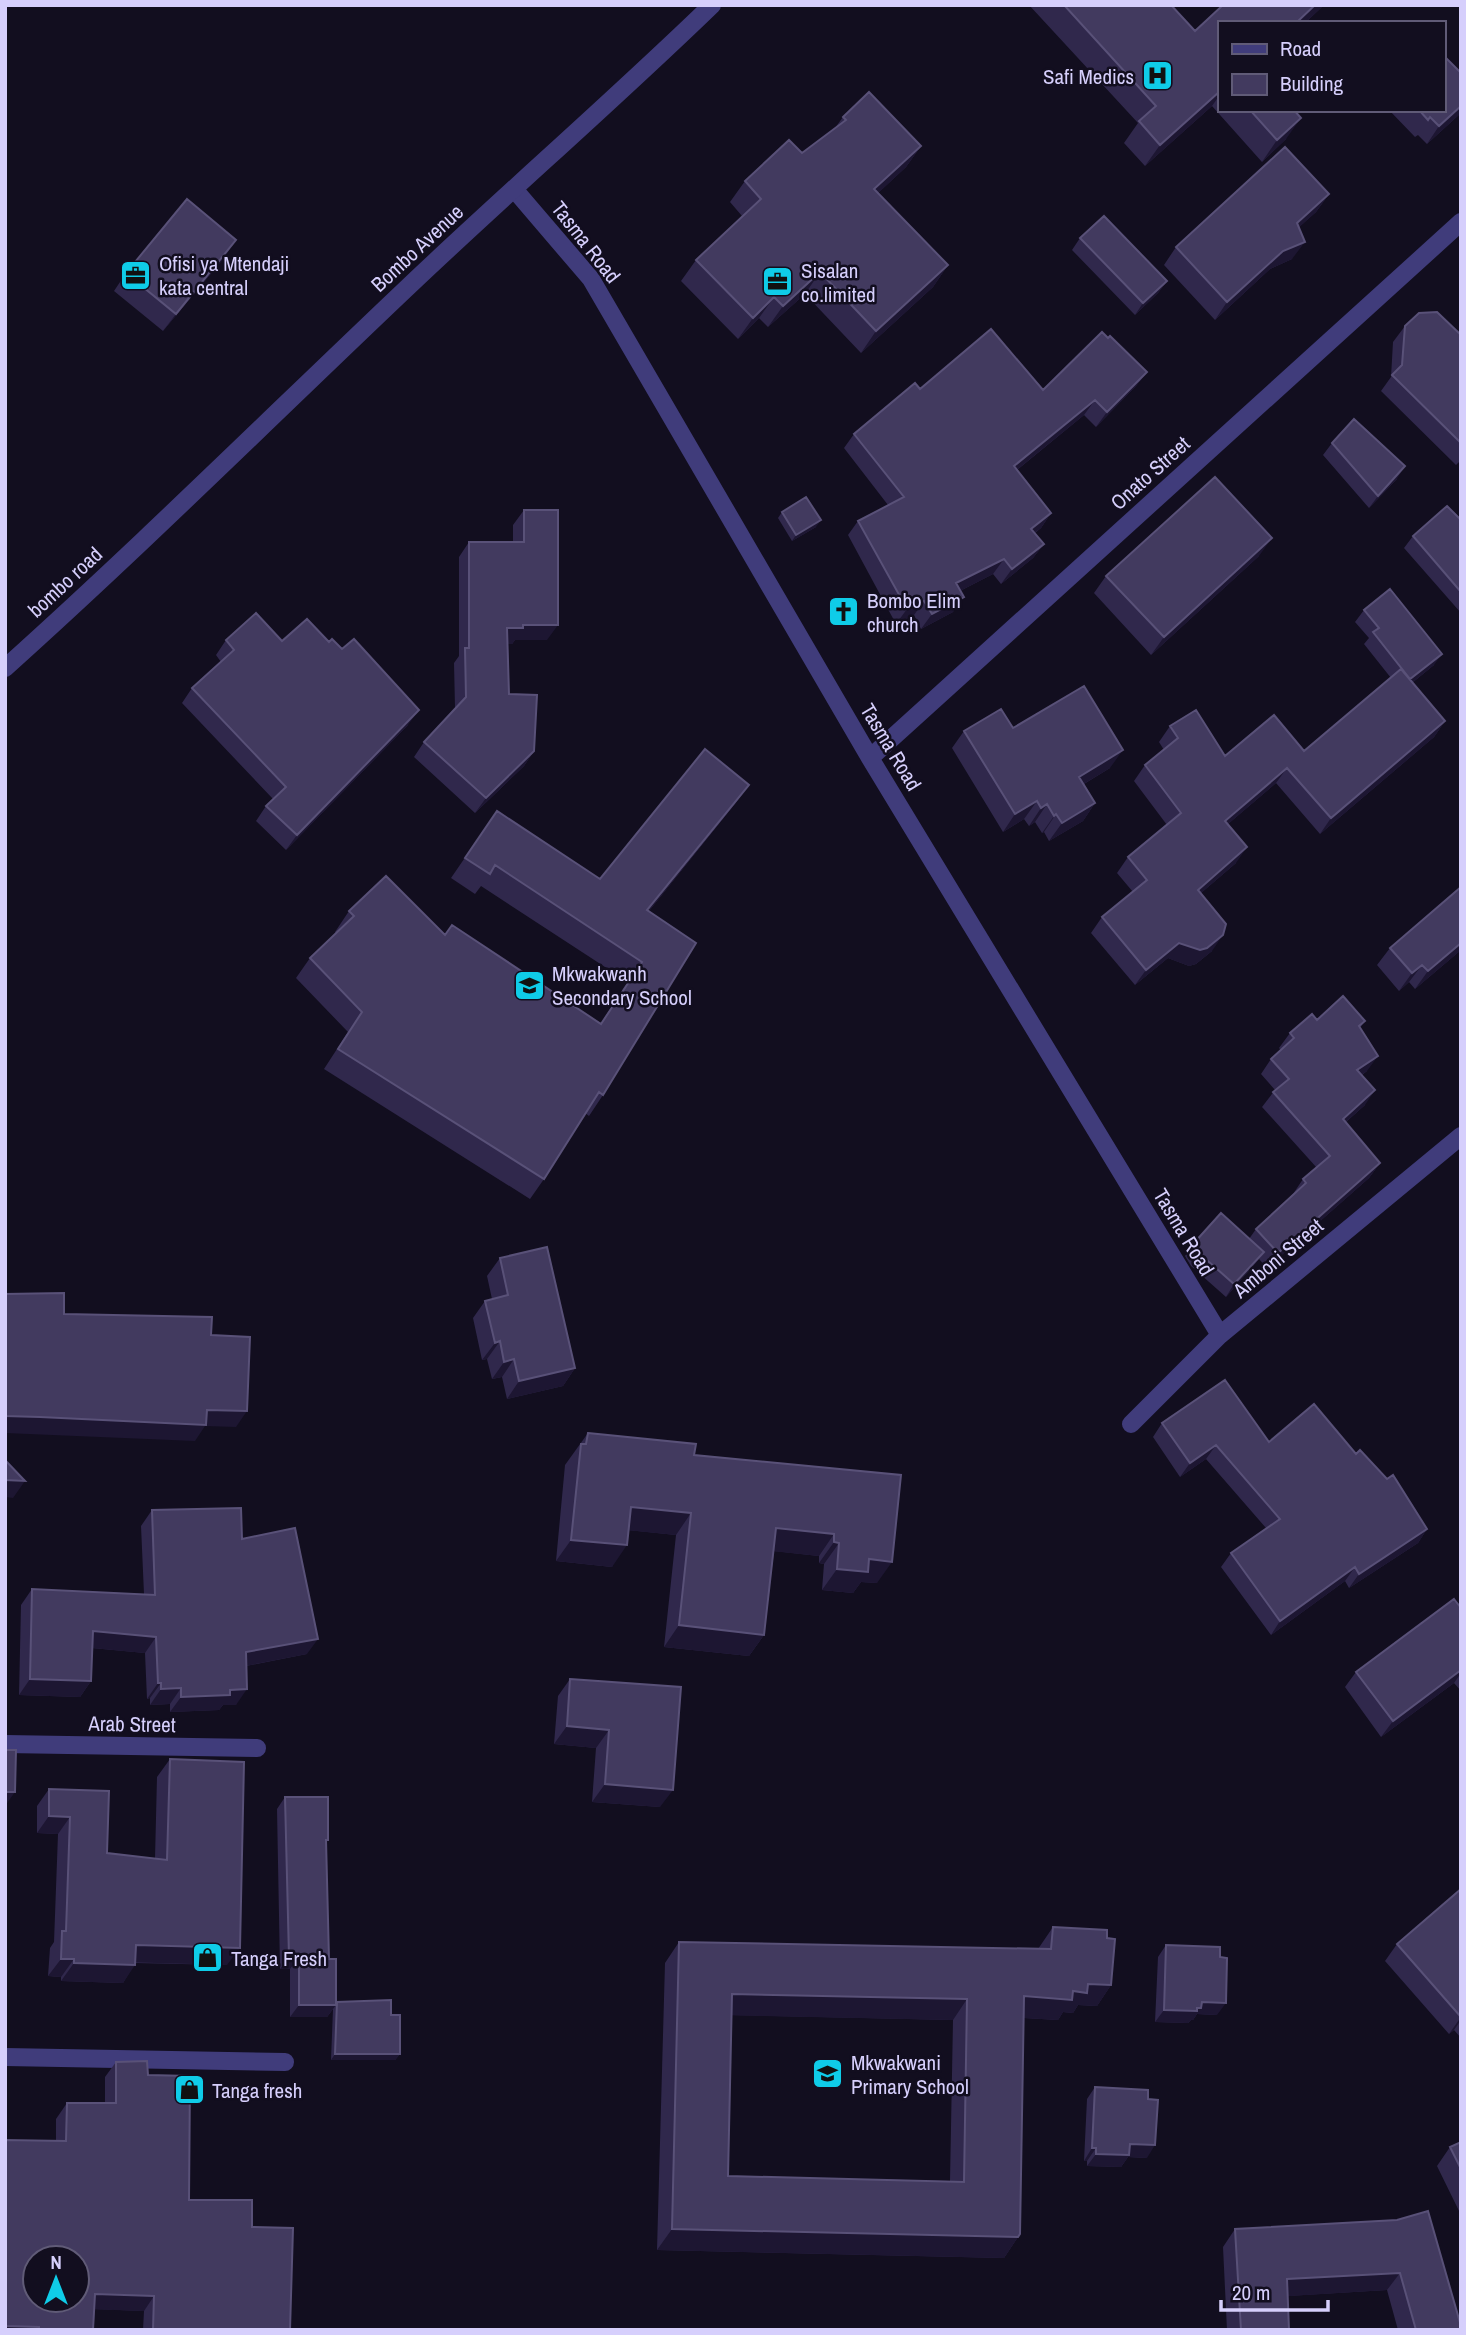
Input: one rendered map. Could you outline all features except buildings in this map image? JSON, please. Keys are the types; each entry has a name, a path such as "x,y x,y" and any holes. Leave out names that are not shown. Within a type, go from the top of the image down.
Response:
{"street":[{"name":"Bombo Avenue","path":"156,528 411,284 712,5"},
{"name":"Tasma Road","path":"514,189 591,279 870,758 1220,1335"},
{"name":"Onato Street","path":"870,758 1461,222"},
{"name":"bombo road","path":"5,668 156,528"},
{"name":"Amboni Street","path":"1131,1424 1220,1335 1461,1136"},
{"name":"Arab Street","path":"5,1744 257,1748"},
{"path":"5,2057 285,2062"}],"place":[{"name":"Safi Medics","path":"1157,76"},
{"name":"Ofisi ya Mtendaji kata central","path":"136,275"},
{"name":"Sisalan co.limited","path":"778,282"},
{"name":"Bombo Elim church","path":"844,612"},
{"name":"Mkwakwanh Secondary School","path":"529,985"},
{"name":"Tanga Fresh","path":"208,1958"},
{"name":"Mkwakwani Primary School","path":"828,2074"},
{"name":"Tanga fresh","path":"189,2090"}]}
